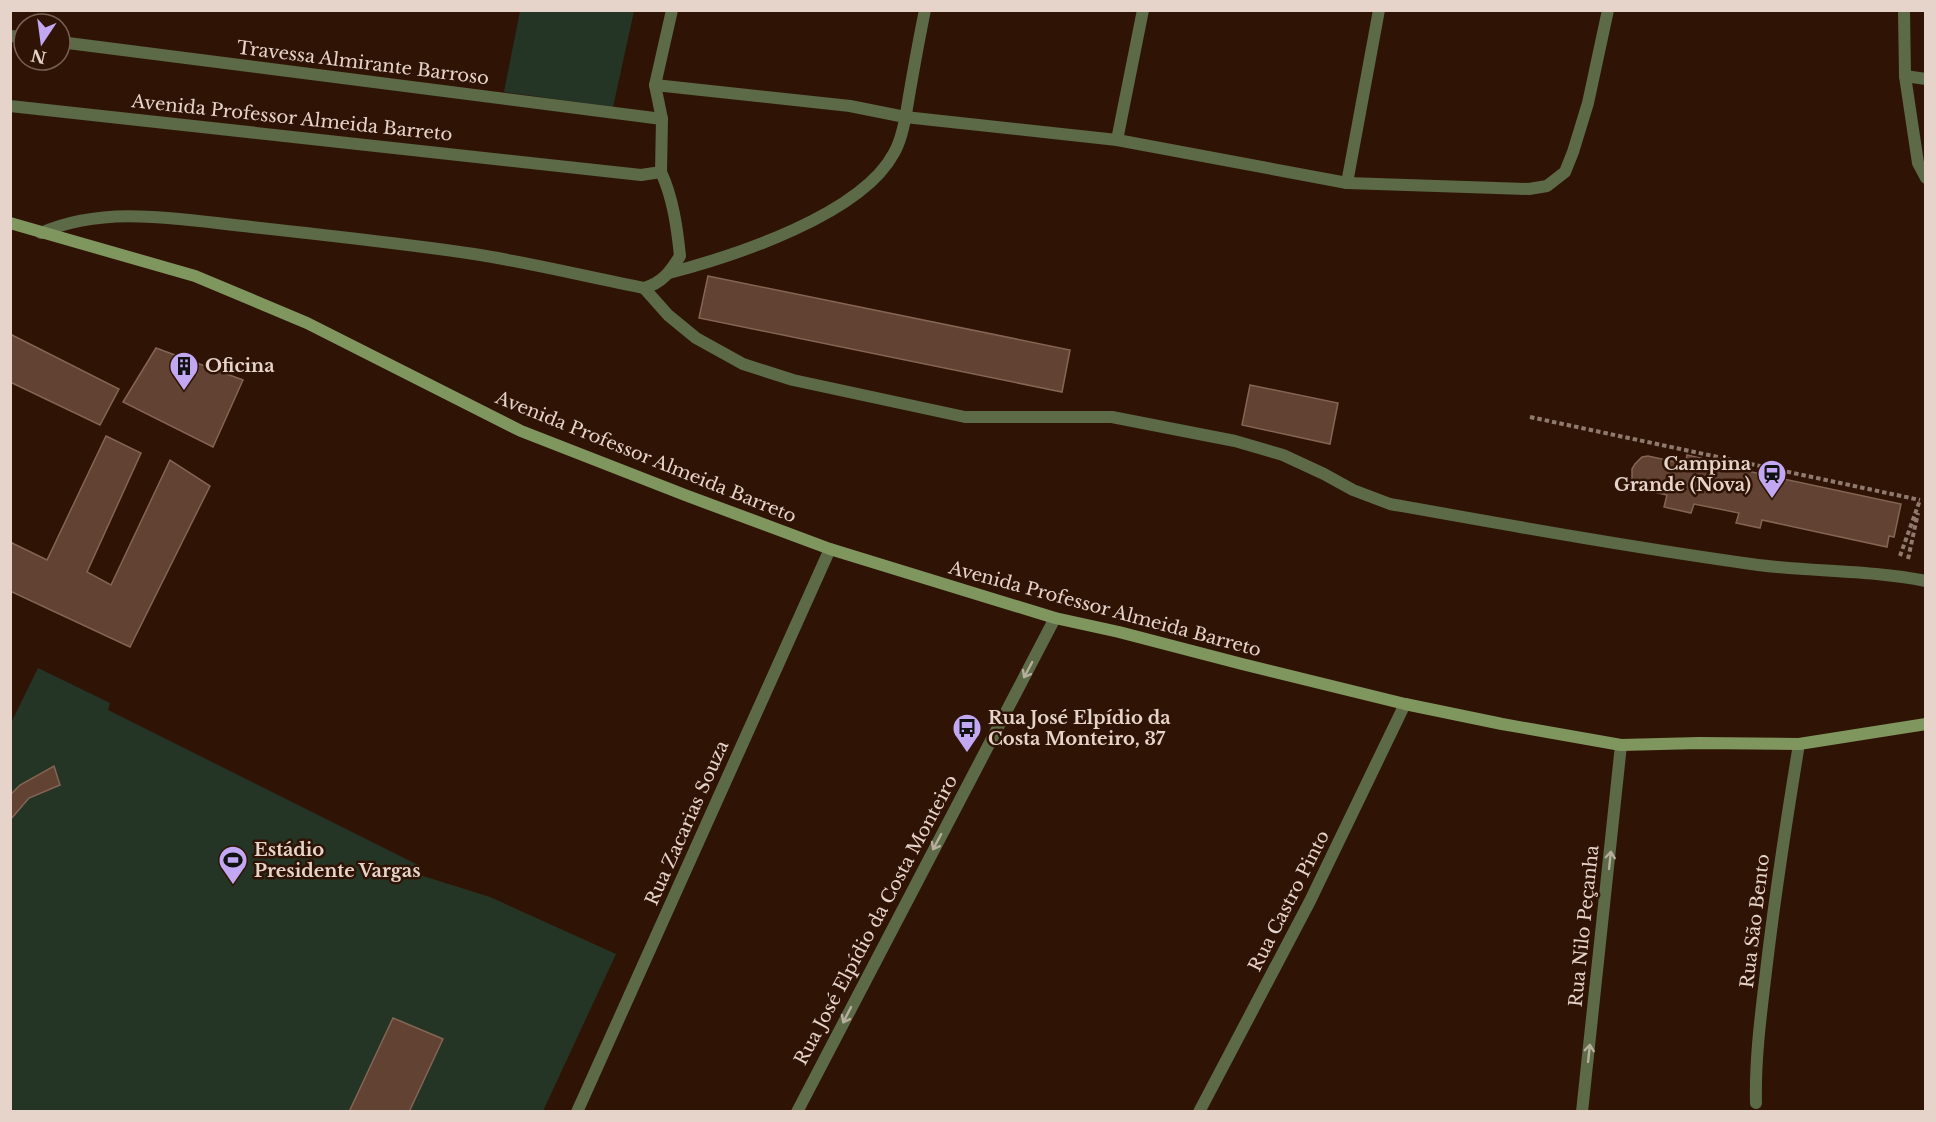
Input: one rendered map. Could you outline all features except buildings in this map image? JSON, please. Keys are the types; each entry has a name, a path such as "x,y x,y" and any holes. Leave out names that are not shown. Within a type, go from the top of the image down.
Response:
{"main road":[{"name":"Avenida Professor Almeida Barreto","path":"10,224 195,276 307,323 521,431 830,549 1055,618 1405,704 1621,745 1799,744 1926,724"}],"street":[{"path":"41,232 63,223 102,216 170,219 331,235 476,255 644,288 657,285 669,273 680,256 672,202 661,172 662,119 655,85 672,10"},
{"path":"669,273 710,262 804,225 846,203 871,183 895,152 905,117 925,10"},
{"path":"1117,140 1143,10"},
{"path":"1347,183 1378,10"},
{"path":"655,85 850,106 905,117 1117,140 1347,183 1529,189 1547,186 1565,172 1588,103 1608,10"},
{"path":"1904,10 1905,76 1918,163 1926,178"},
{"name":"Travessa Almirante Barroso","path":"72,44 662,119"},
{"path":"1905,76 1926,79"},
{"name":"Avenida Professor Almeida Barreto","path":"10,106 641,175 661,172"},
{"path":"644,288 668,315 696,338 743,363 793,380 965,417 1112,417 1235,441 1282,455 1353,490 1390,504 1678,554 1764,566 1896,575 1926,581"},
{"name":"Rua Zacarias Souza","path":"577,1112 830,549"},
{"name":"Rua José Elpídio da Costa Monteiro","path":"797,1112 1055,618"},
{"name":"Rua Castro Pinto","path":"1199,1112 1310,901 1405,704"},
{"name":"Rua São Bento","path":"1756,1103 1755,1082 1773,910 1799,744"},
{"name":"Rua Nilo Peçanha","path":"1582,1112 1621,745"}],"path":[{"path":"1530,417 1920,501"},
{"path":"1900,552 1920,501"},
{"path":"1909,554 1920,501"}],"green space":[{"path":"520,11 634,11 613,107 504,92"},
{"name":"Estádio Presidente Vargas","path":"38,668 110,703 108,710 418,865 420,875 490,897 616,954 543,1111 11,1111 10,725"}],"place":[{"name":"Oficina","path":"184,392"},
{"name":"Campina Grande (Nova)","path":"1772,500"},
{"name":"Rua José Elpídio da Costa Monteiro, 37","path":"967,754"},
{"name":"Estádio Presidente Vargas","path":"233,886"}]}
